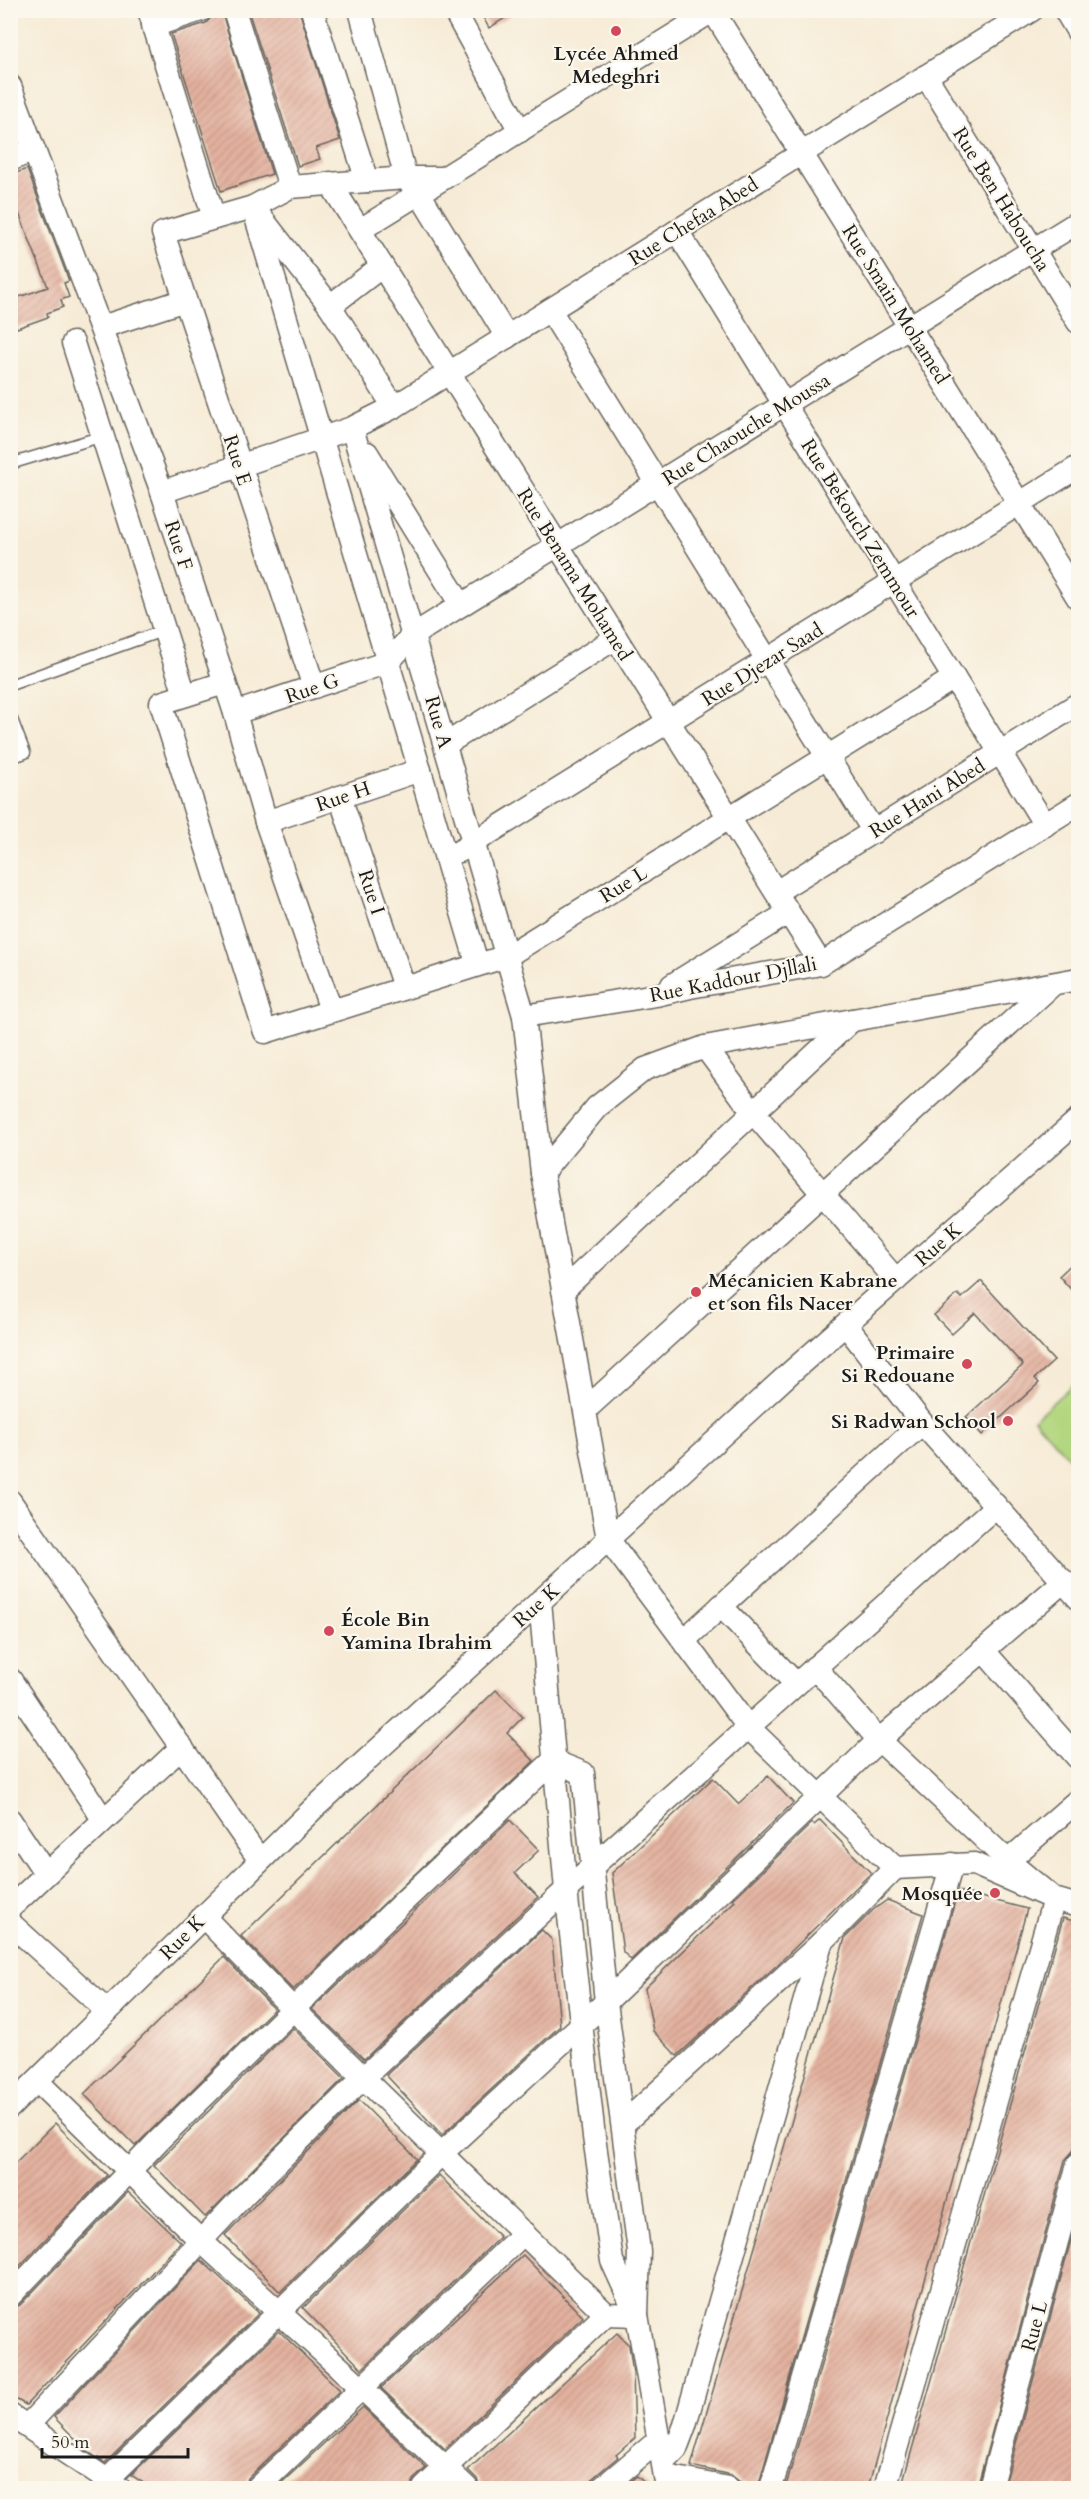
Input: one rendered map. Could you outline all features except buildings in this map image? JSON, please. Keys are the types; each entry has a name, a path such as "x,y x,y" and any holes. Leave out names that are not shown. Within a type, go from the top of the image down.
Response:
{"street":[{"path":"201,10 151,18 214,218 253,207 290,187 367,181 413,186 443,178 714,11"},
{"path":"234,10 290,187"},
{"path":"312,10 367,181"},
{"path":"360,10 413,186 507,337"},
{"path":"454,10 520,131"},
{"name":"Rue Chefaa Abed","path":"162,492 352,429 394,407 1032,10"},
{"path":"1065,10 1078,32"},
{"name":"Rue Smain Mohamed","path":"714,11 1078,598"},
{"name":"Rue Ben Haboucha","path":"926,76 1078,322"},
{"name":"Rue F","path":"10,86 162,492 235,713 266,822 331,1010"},
{"path":"10,160 34,150"},
{"name":"Rue Benama Mohamed","path":"330,183 821,964"},
{"path":"360,230 413,186"},
{"path":"253,207 330,306 394,407"},
{"path":"253,207 477,963"},
{"name":"Rue E","path":"214,218 163,232 314,687"},
{"name":"Rue Chaouche Moussa","path":"388,662 412,635 1078,222"},
{"name":"Rue Bekouch Zemmour","path":"677,231 1045,825"},
{"path":"330,306 382,266"},
{"path":"102,327 185,300"},
{"path":"550,310 874,831"},
{"path":"73,343 185,695 224,683"},
{"path":"352,429 461,605"},
{"name":"Rue A","path":"352,429 524,1016 542,1173 608,1539"},
{"name":"Rue Djezar Saad","path":"446,860 1078,467"},
{"name":"Rue H","path":"266,822 340,797 418,764 616,638"},
{"name":"Rue G","path":"235,713 388,662"},
{"name":"Rue L","path":"185,695 161,703 265,1032 477,963 507,956 954,678"},
{"name":"Rue Hani Abed","path":"776,892 1078,704"},
{"name":"Rue I","path":"340,797 404,987"},
{"name":"Rue Kaddour Djllali","path":"524,1016 656,995 821,964 1078,804"},
{"path":"656,995 788,913"},
{"path":"542,1173 597,1107 645,1069 705,1047 1078,979"},
{"path":"585,1410 1053,984"},
{"path":"563,1290 852,1020"},
{"path":"705,1047 753,1112 896,1280"},
{"name":"Rue K","path":"10,2107 259,1859 846,1324 1078,1120"},
{"path":"846,1324 922,1423 1071,1589 983,1650 879,1740 606,2002 442,2152 279,2312 114,2484 19,2420 364,2077 566,1890 996,1506"},
{"path":"683,1641 922,1423"},
{"path":"10,1501 259,1859"},
{"path":"608,1539 748,1727 823,1796 895,1868"},
{"path":"540,1601 553,1761 594,2137 612,2261 637,2315"},
{"path":"721,1606 796,1684"},
{"path":"983,1650 1078,1758"},
{"path":"815,1667 879,1740 1008,1860 1054,1899"},
{"path":"10,1679 104,1819"},
{"path":"10,1908 182,1748"},
{"path":"553,1761 584,1773 606,2002 639,2251 637,2315 666,2476"},
{"path":"10,2296 129,2172 293,2009 553,1761"},
{"path":"1008,1860 1078,1800"},
{"path":"10,1820 46,1874"},
{"path":"771,2488 952,1864"},
{"path":"622,2124 821,1943 895,1868 974,1864 1054,1899 1078,1906"},
{"path":"885,2488 1054,1899"},
{"path":"203,1916 293,2009 606,2314 637,2315"},
{"path":"10,1923 107,2011"},
{"path":"666,2476 685,2425 821,1943"},
{"path":"37,2080 201,2241 362,2388 467,2488"},
{"name":"Rue L","path":"990,2488 1078,2164"},
{"path":"257,2488 524,2233"},
{"path":"424,2488 606,2314"},
{"path":"602,2488 660,2439"},
{"path":"666,2476 728,2488"}],"lane":[{"path":"10,464 103,436"},
{"path":"10,685 165,630"},
{"path":"10,714 25,753 10,758"}],"green space":[{"path":"1078,1380 1078,1462 1075,1465 1034,1419"}],"place":[{"name":"Lycée Ahmed Medeghri","path":"616,31"},
{"name":"Mécanicien Kabrane et son fils Nacer","path":"696,1292"},
{"name":"Primaire Si Redouane","path":"967,1364"},
{"name":"Si Radwan School","path":"1008,1421"},
{"name":"École Bin Yamina Ibrahim","path":"329,1631"},
{"name":"Mosquée","path":"995,1893"}]}
